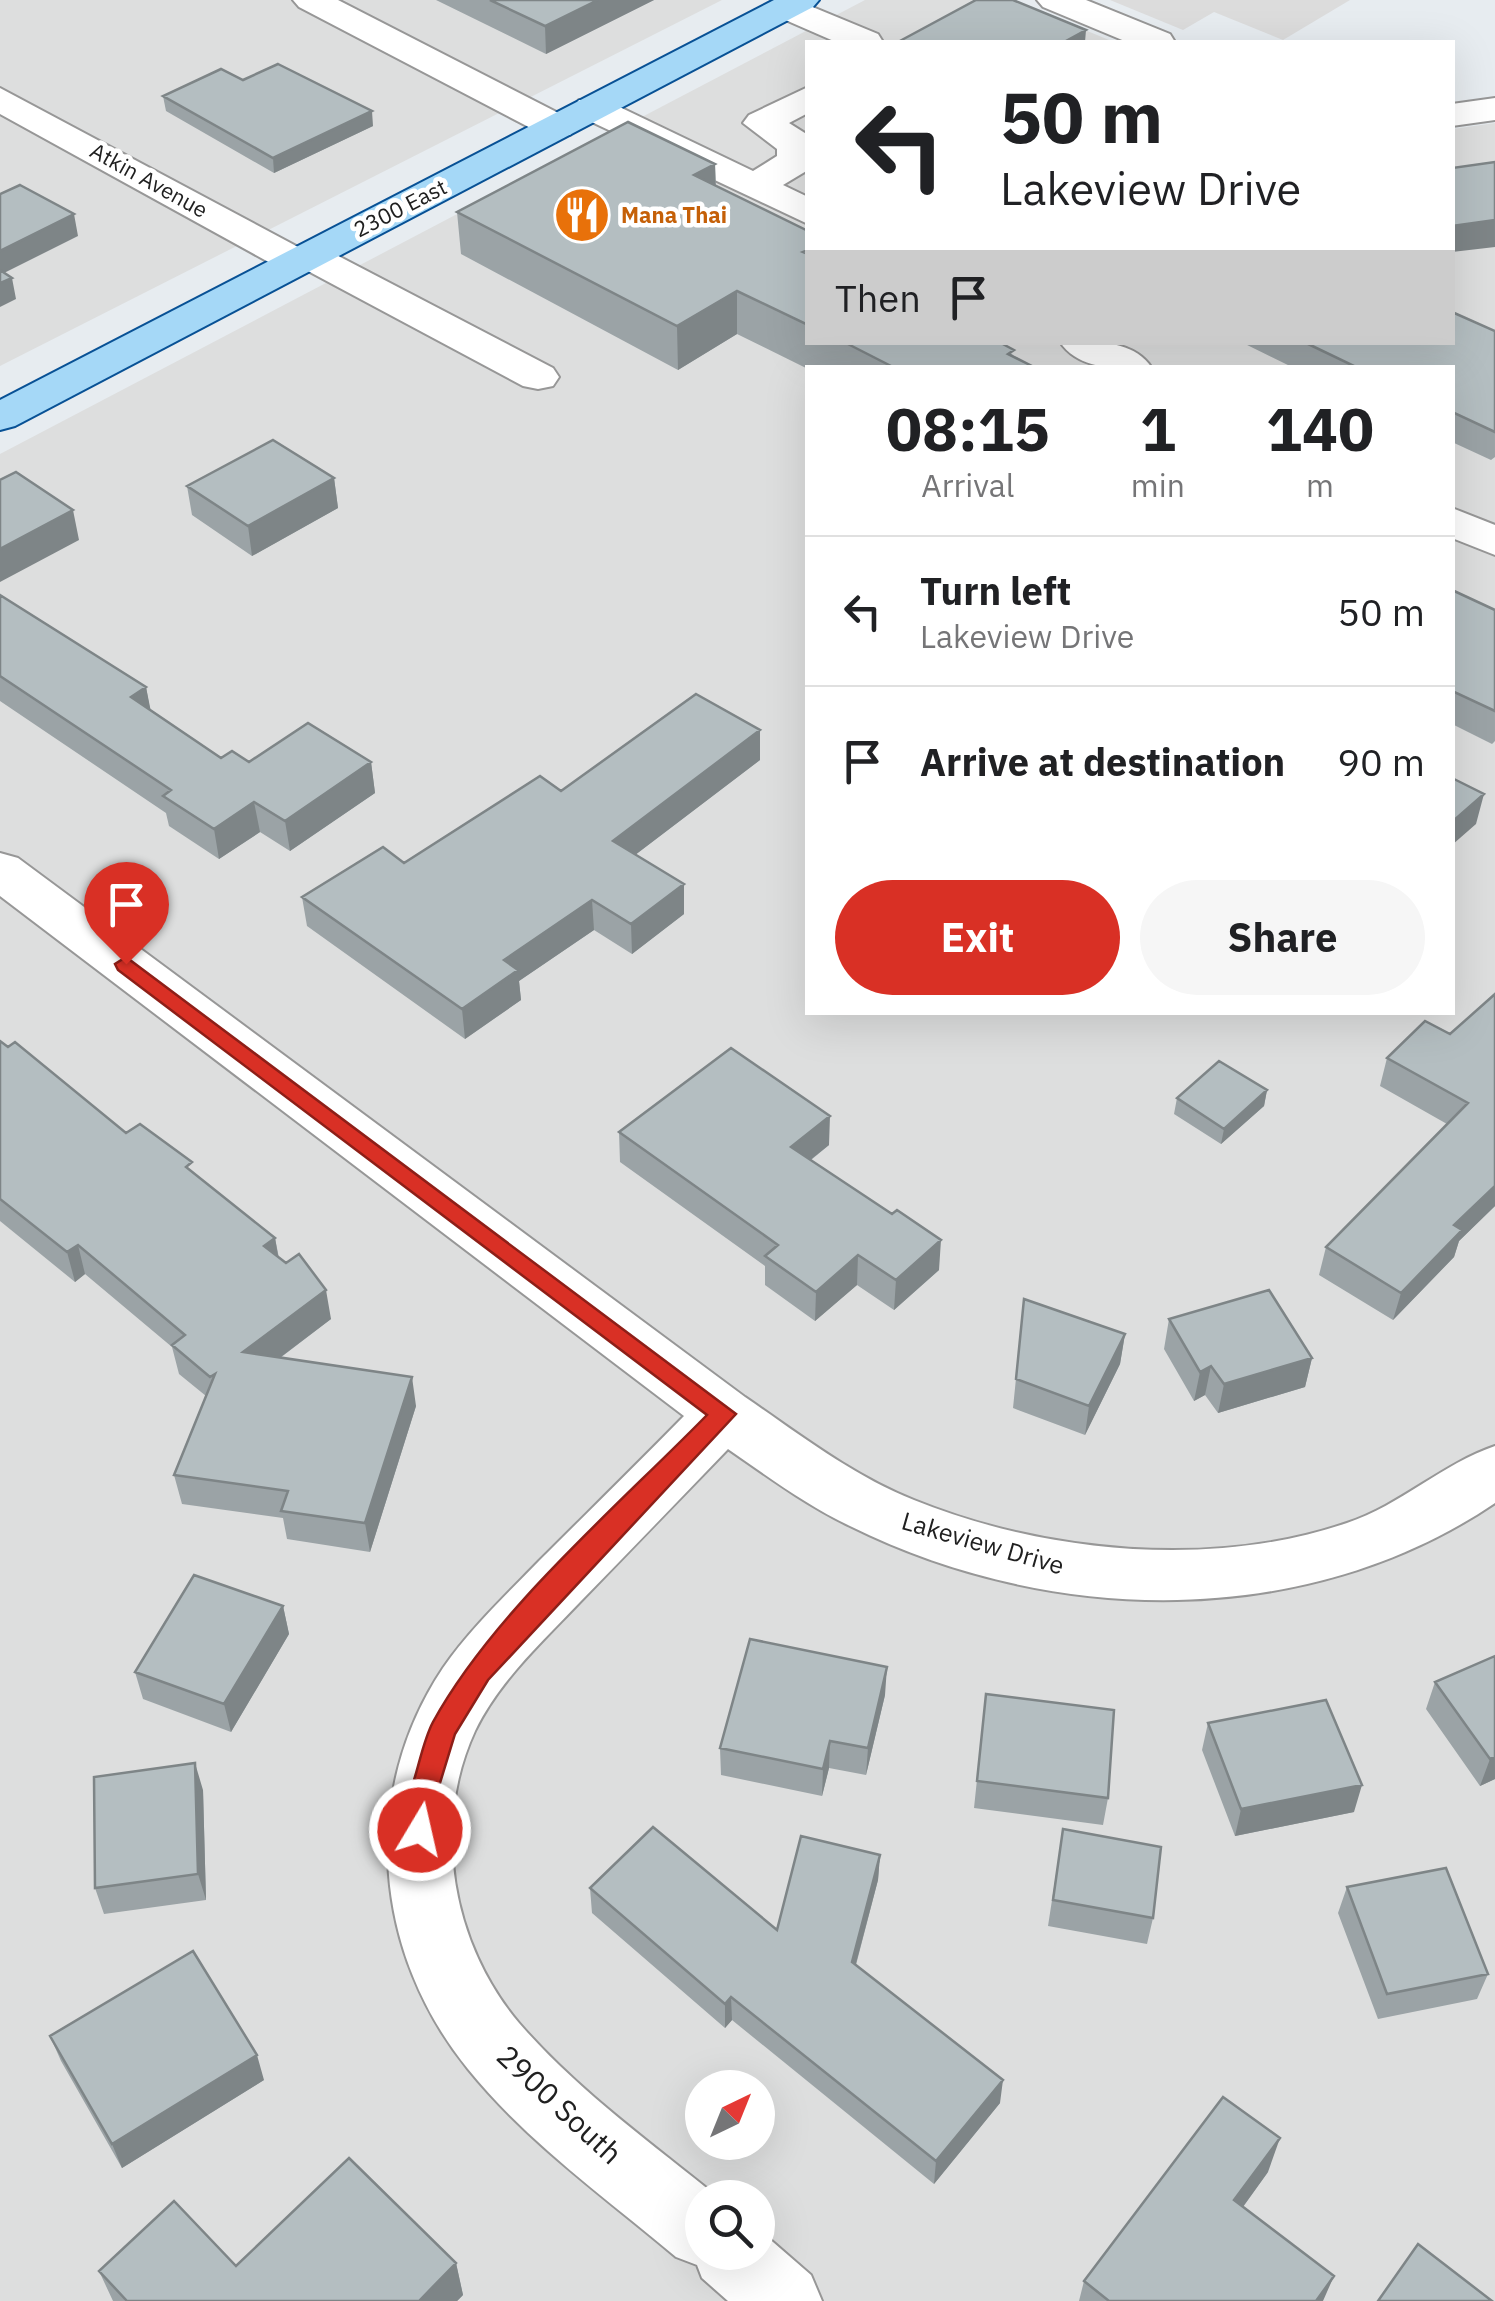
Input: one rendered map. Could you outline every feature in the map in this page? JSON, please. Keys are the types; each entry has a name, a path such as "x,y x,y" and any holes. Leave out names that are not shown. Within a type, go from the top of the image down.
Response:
{"main road":[{"name":"2300 East","path":"0,417 793,4"}],"street":[{"path":"311,0 557,127"},
{"path":"1055,0 1152,40"},
{"path":"793,4 861,40"},
{"name":"Atkin Avenue","path":"0,99 303,259 538,377"},
{"path":"754,186 796,161 796,144 762,123 805,100"},
{"path":"592,108 805,211"},
{"path":"1455,115 1495,109"},
{"path":"1086,345 1126,365"},
{"path":"1455,523 1495,542"},
{"name":"Lakeview Drive","path":"0,870 724,1414 816,1478 891,1517 976,1547 1069,1569 1160,1574 1246,1572 1314,1557 1407,1526 1474,1489 1495,1471"},
{"name":"2900 South","path":"685,2217 530,2086 491,2043 456,1993 429,1932 416,1866 422,1796 443,1730 479,1672 539,1604 724,1414"},
{"path":"749,2270 785,2301"}],"shaded area":[{"path":"0,0 722,0 0,366"},
{"path":"865,0 1012,0 1109,40 805,40 805,345 1455,345 1455,129 1495,123 1495,2301 0,2301 0,454"},
{"path":"1110,0 1350,0 1283,40 1214,12 1183,30"}],"building":[{"path":"490,0 598,0 545,26"},
{"path":"976,0 1013,0 1086,30 1068,40 902,40"},
{"path":"278,64 372,111 273,158 163,96 221,69 243,80"},
{"path":"628,122 715,164 694,175 805,230 805,324 737,291 677,326 457,212"},
{"path":"1495,162 1495,220 1455,226 1455,168"},
{"path":"20,185 74,214 0,251 0,194"},
{"path":"0,270 12,278 0,283"},
{"path":"1455,313 1495,331 1495,432 1455,413 1455,365 1352,365 1310,345 1455,345"},
{"path":"850,345 1005,345 1014,350 1008,354 1030,365 889,365"},
{"path":"273,440 334,478 248,526 187,486"},
{"path":"16,472 73,510 0,549 0,480"},
{"path":"1455,591 1495,610 1495,711 1455,692"},
{"path":"0,595 146,687 131,697 221,758 232,751 249,762 308,723 371,762 285,821 254,802 214,829 163,796 171,790 0,676"},
{"path":"696,694 760,730 613,841 684,884 631,924 592,900 504,960 518,970 462,1009 302,897 383,847 404,863 540,776 561,791"},
{"path":"1455,780 1484,794 1455,819"},
{"path":"1495,994 1495,1186 1454,1225 1462,1230 1401,1293 1326,1247 1468,1103 1387,1058 1425,1021 1450,1034"},
{"path":"0,1041 8,1047 15,1042 126,1133 140,1124 192,1162 186,1167 275,1238 264,1246 286,1263 299,1254 326,1290 243,1352 412,1377 365,1523 281,1511 288,1491 174,1475 215,1374 210,1377 172,1345 185,1335 78,1245 67,1252 0,1199"},
{"path":"731,1048 830,1116 791,1147 892,1214 897,1210 941,1240 896,1280 858,1255 816,1292 765,1256 778,1245 619,1132"},
{"path":"1219,1061 1267,1090 1224,1129 1177,1098"},
{"path":"1269,1290 1312,1358 1224,1384 1211,1366 1200,1372 1169,1319"},
{"path":"1024,1299 1125,1334 1089,1406 1016,1379"},
{"path":"194,1575 283,1606 224,1704 135,1672"},
{"path":"750,1639 887,1667 868,1748 830,1741 823,1769 720,1748"},
{"path":"1495,1656 1495,1757 1490,1759 1435,1682"},
{"path":"986,1694 1114,1710 1108,1798 977,1781"},
{"path":"1326,1700 1362,1785 1241,1809 1208,1723"},
{"path":"195,1763 198,1874 95,1888 94,1777"},
{"path":"653,1827 777,1930 801,1836 880,1855 852,1962 1003,2080 936,2161 731,1997 725,2004 590,1888"},
{"path":"1063,1829 1161,1847 1153,1918 1053,1900"},
{"path":"1446,1868 1488,1974 1387,1994 1347,1887"},
{"path":"193,1951 257,2055 112,2144 50,2036"},
{"path":"1223,2097 1280,2138 1234,2200 1334,2276 1316,2301 1109,2301 1084,2281"},
{"path":"349,2158 456,2263 419,2301 127,2301 99,2271 174,2201 236,2266"},
{"path":"1418,2244 1492,2301 1378,2301"}],"place":[{"name":"Mana Thai","path":"582,215"}],"route":[{"path":"126,964 724,1414 539,1604 479,1672 443,1730 422,1796 420,1830"}]}
